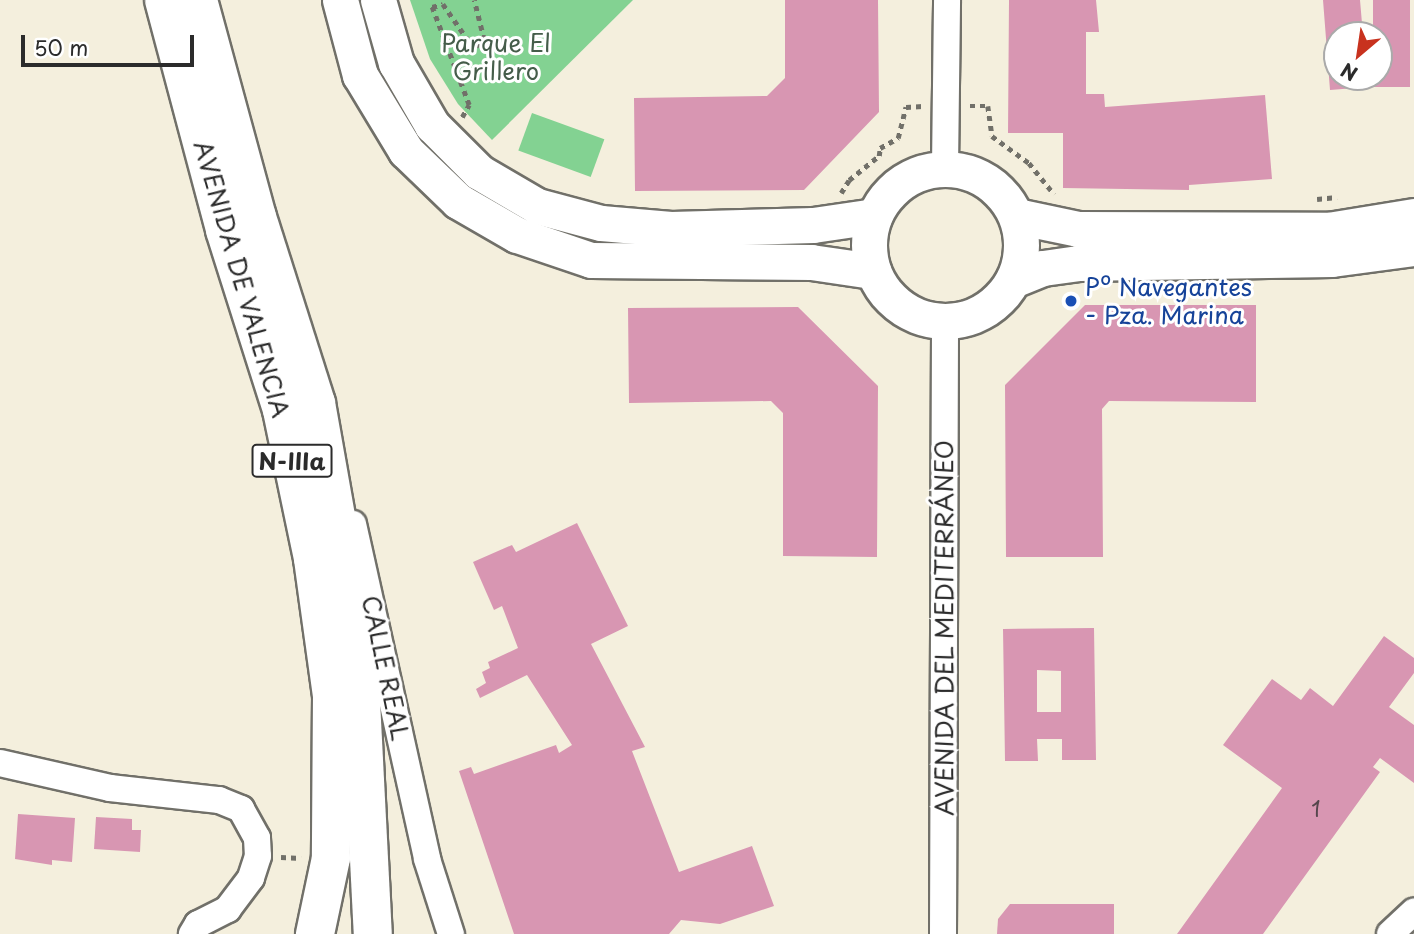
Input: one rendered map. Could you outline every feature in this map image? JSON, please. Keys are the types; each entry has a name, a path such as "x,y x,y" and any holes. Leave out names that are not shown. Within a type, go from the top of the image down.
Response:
{"highway":[{"name":"AVENIDA DE VALENCIA","path":"164,0 225,230 282,410 313,559 331,696 331,858 315,934"},
{"name":"AVENIDA DE VALENCIA","path":"198,0 257,217 316,402 342,551 361,701 373,934"}],"main road":[{"path":"340,0 360,75 406,151 458,201 517,235 592,260 811,262 873,271"},
{"path":"378,0 396,63 457,121 479,172 537,205 601,223 671,229 813,225 874,216"},
{"path":"945,168 988,181 1016,216 1021,259 1013,280 985,310 946,321 923,318 901,307 884,292 873,271 869,253 874,216 902,181 945,168"},
{"path":"1016,216 1078,229 1314,230 1414,216"},
{"path":"1013,280 1043,268 1078,263 1332,259 1414,248"}],"street":[{"path":"945,168 948,105 947,0"},
{"name":"AVENIDA DEL MEDITERRÁNEO","path":"943,934 946,321"},
{"name":"CALLE REAL","path":"316,402 360,547 427,859 451,934"},
{"path":"0,763 110,789 219,800 241,810 257,838 258,856 251,878 228,909 198,924 192,934"},
{"path":"1390,934 1414,912"}],"path":[{"path":"457,121 469,105 432,7 443,4 468,40 480,46 484,40 474,0"},
{"path":"832,198 879,156 880,148 898,138 906,107 948,105 988,106 992,136 1029,163 1061,198"},
{"path":"1308,205 1311,200 1343,196"}],"green space":[{"name":"Parque El Grillero","path":"410,0 633,0 492,140 458,104 430,59"},
{"path":"532,113 604,139 591,177 518,151"}],"building":[{"path":"785,0 878,0 879,112 804,190 635,191 634,98 767,96 785,78"},
{"path":"1009,0 1096,0 1099,32 1086,32 1086,94 1104,94 1105,107 1265,95 1272,179 1189,185 1189,190 1063,188 1063,133 1008,133"},
{"path":"1323,0 1360,0 1362,21 1325,21"},
{"path":"1373,0 1410,0 1410,87 1393,87 1393,21 1373,21"},
{"path":"1085,305 1256,305 1256,402 1109,401 1102,409 1103,557 1006,557 1005,385"},
{"path":"798,307 878,386 877,557 783,556 783,413 771,401 629,403 628,308"},
{"path":"577,523 628,626 591,644 645,747 632,751 679,872 752,846 774,906 720,924 681,920 669,934 514,934 459,771 471,767 474,774 556,745 559,753 572,745 527,675 480,698 476,689 486,683 482,672 490,668 488,662 518,648 502,606 494,610 473,562 512,545 516,552"},
{"path":"1094,628 1096,760 1062,760 1062,739 1037,739 1038,761 1005,761 1003,629","holes":["1037,670 1061,671 1061,712 1037,712"]},
{"path":"1384,636 1414,658 1414,673 1389,707 1414,725 1414,783 1380,758 1373,767 1380,772 1263,934 1177,934 1282,788 1223,745 1272,679 1301,700 1310,688 1333,706"},
{"path":"18,814 75,818 72,862 52,860 52,865 15,859"},
{"path":"96,817 132,819 132,830 141,830 140,852 94,849"},
{"path":"1010,904 1114,904 1114,934 997,934 998,919"}],"place":[{"name":"Pº Navegantes - Pza. Marina","path":"1071,301"}]}
